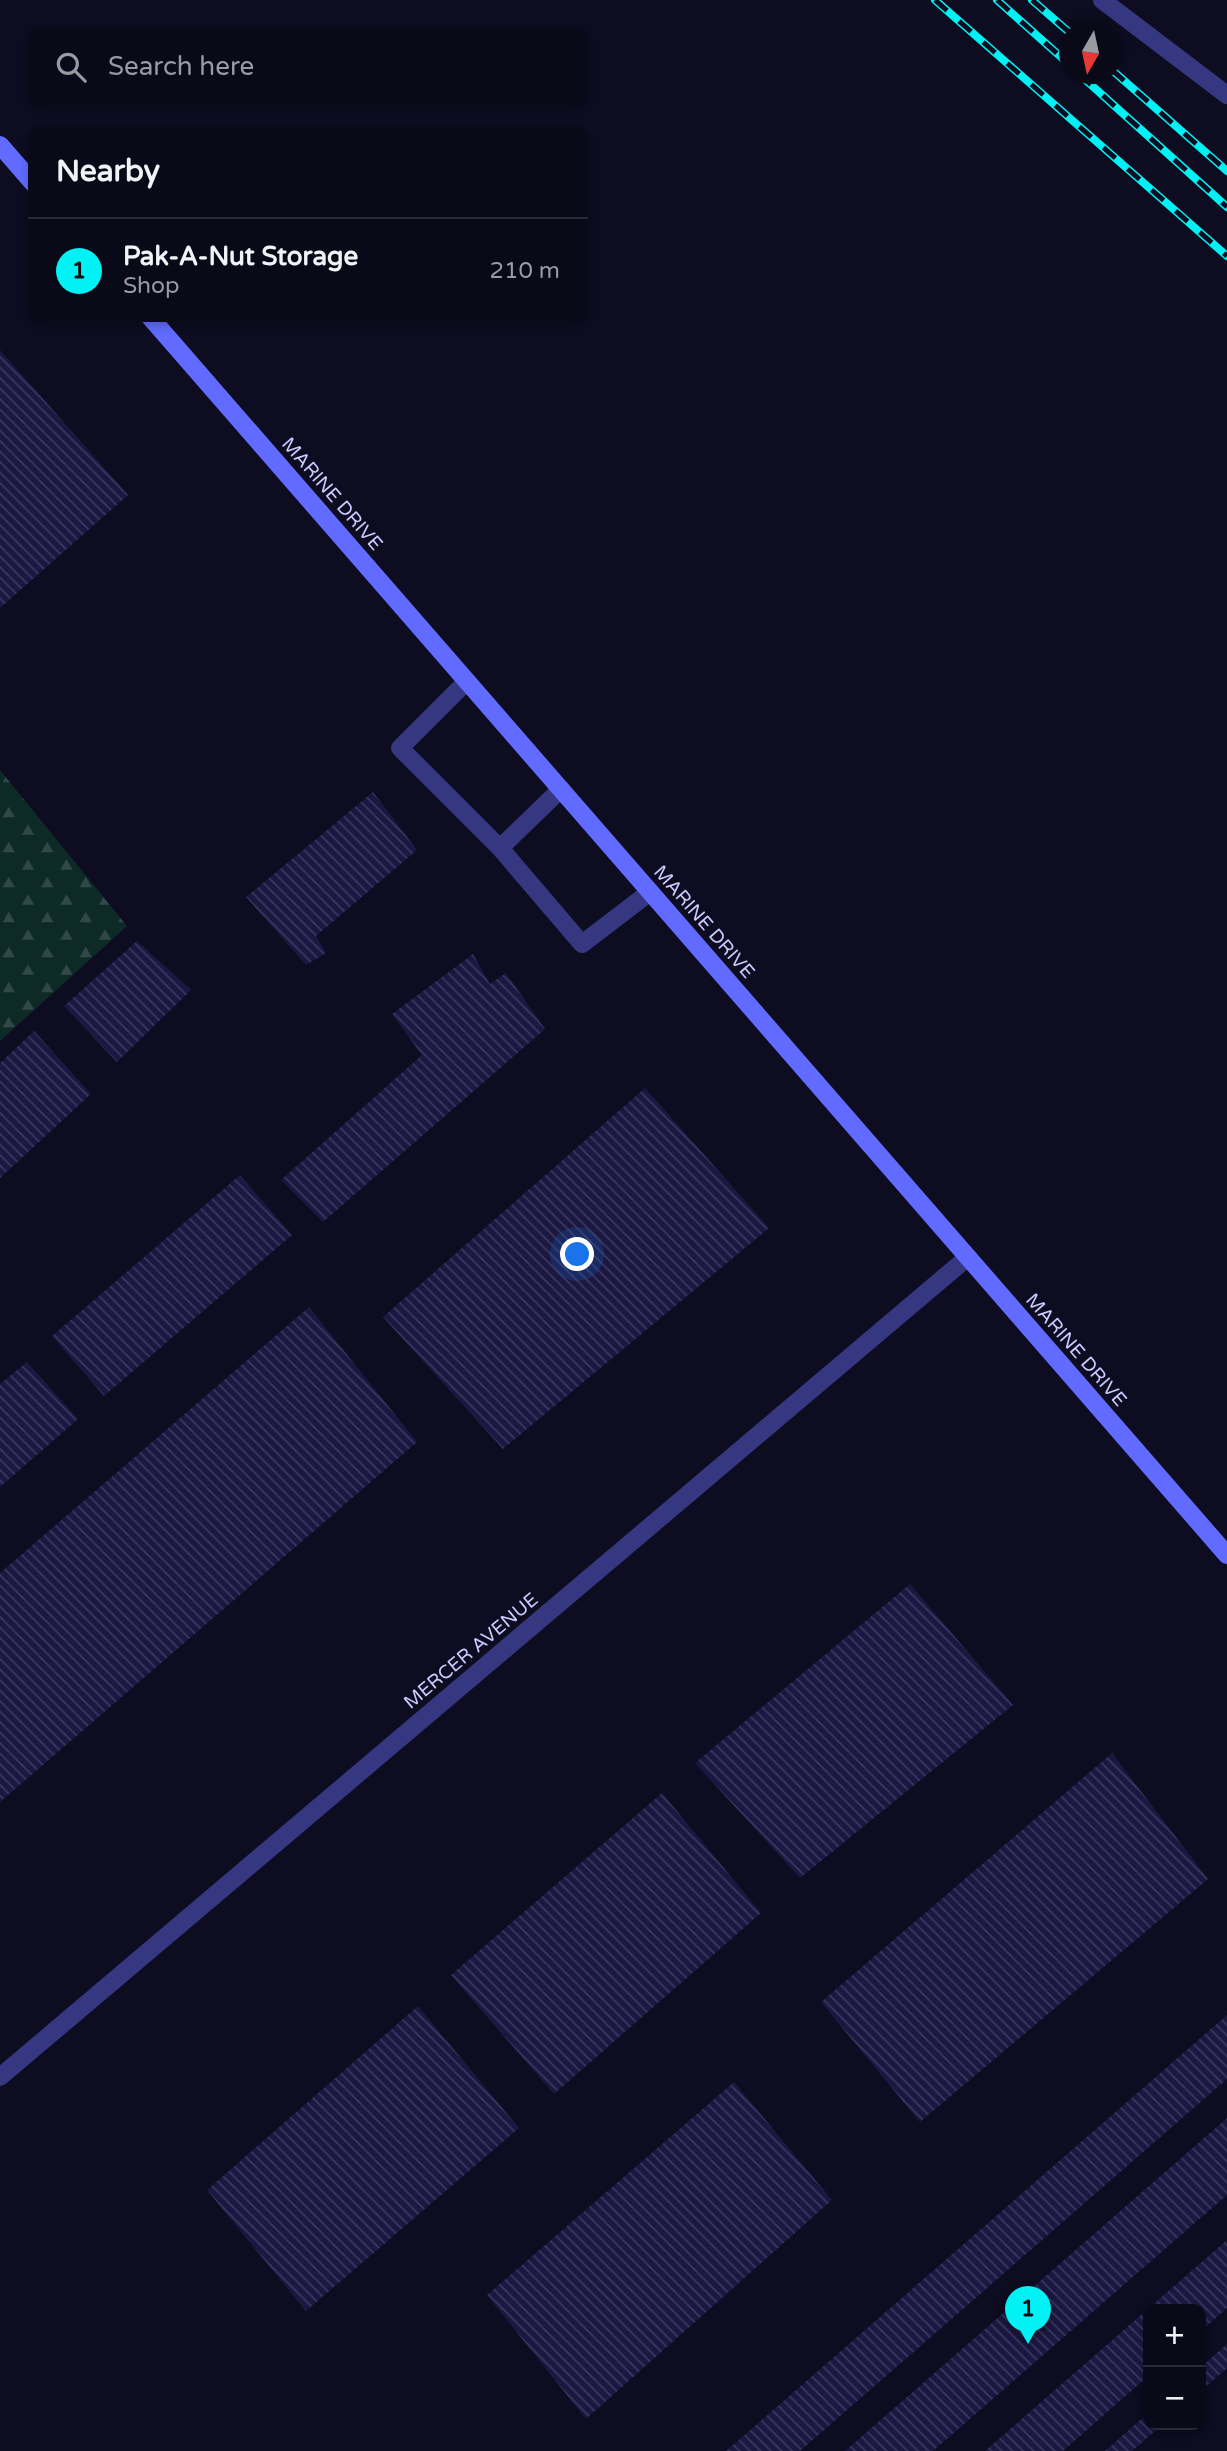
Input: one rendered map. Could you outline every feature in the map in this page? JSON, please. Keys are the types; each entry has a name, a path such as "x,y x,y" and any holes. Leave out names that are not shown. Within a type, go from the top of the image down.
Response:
{"main road":[{"path":"0,145 28,177"},
{"name":"MARINE DRIVE","path":"154,322 1227,1555"}],"lane":[{"path":"1102,0 1227,95"},
{"path":"467,681 400,748 500,848 582,944 650,891"},
{"path":"500,848 561,789"},
{"name":"MERCER AVENUE","path":"0,2077 968,1258"}],"green space":[{"path":"0,770 127,926 0,1041"}],"building":[{"path":"0,350 128,495 0,608"},
{"path":"373,792 417,850 316,936 326,953 306,965 246,897"},
{"path":"137,941 191,990 117,1062 64,1006"},
{"path":"473,954 490,984 506,973 545,1029 323,1222 281,1180 422,1055 392,1014"},
{"path":"34,1031 91,1094 0,1178 0,1063"},
{"path":"645,1088 769,1228 503,1449 383,1317"},
{"path":"240,1175 292,1235 104,1396 52,1336"},
{"path":"309,1307 417,1442 0,1802 0,1573"},
{"path":"27,1362 78,1419 0,1487 0,1384"},
{"path":"910,1584 1013,1705 800,1878 695,1763"},
{"path":"1112,1753 1208,1879 920,2122 821,2002"},
{"path":"662,1793 761,1913 554,2094 451,1975"},
{"path":"418,2006 519,2128 306,2311 207,2190"},
{"path":"1227,2015 1227,2079 800,2451 726,2451"},
{"path":"734,2082 832,2200 586,2419 487,2295"},
{"path":"1227,2118 1227,2195 933,2451 845,2451"},
{"path":"1227,2240 1227,2308 1206,2327 1206,2304 1154,2304"},
{"path":"1143,2313 1143,2380 1063,2451 985,2451"},
{"path":"1227,2344 1227,2368 1206,2387 1206,2363"},
{"path":"1143,2417 1143,2430 1156,2430 1132,2451 1105,2451"}],"railway":[{"path":"935,0 1227,256"},
{"path":"997,0 1059,55"},
{"path":"1032,0 1059,23"},
{"path":"1122,79 1227,171"},
{"path":"1090,84 1227,207"}],"place":[{"name":"Pak-A-Nut Storage","path":"1028,2344"}]}
